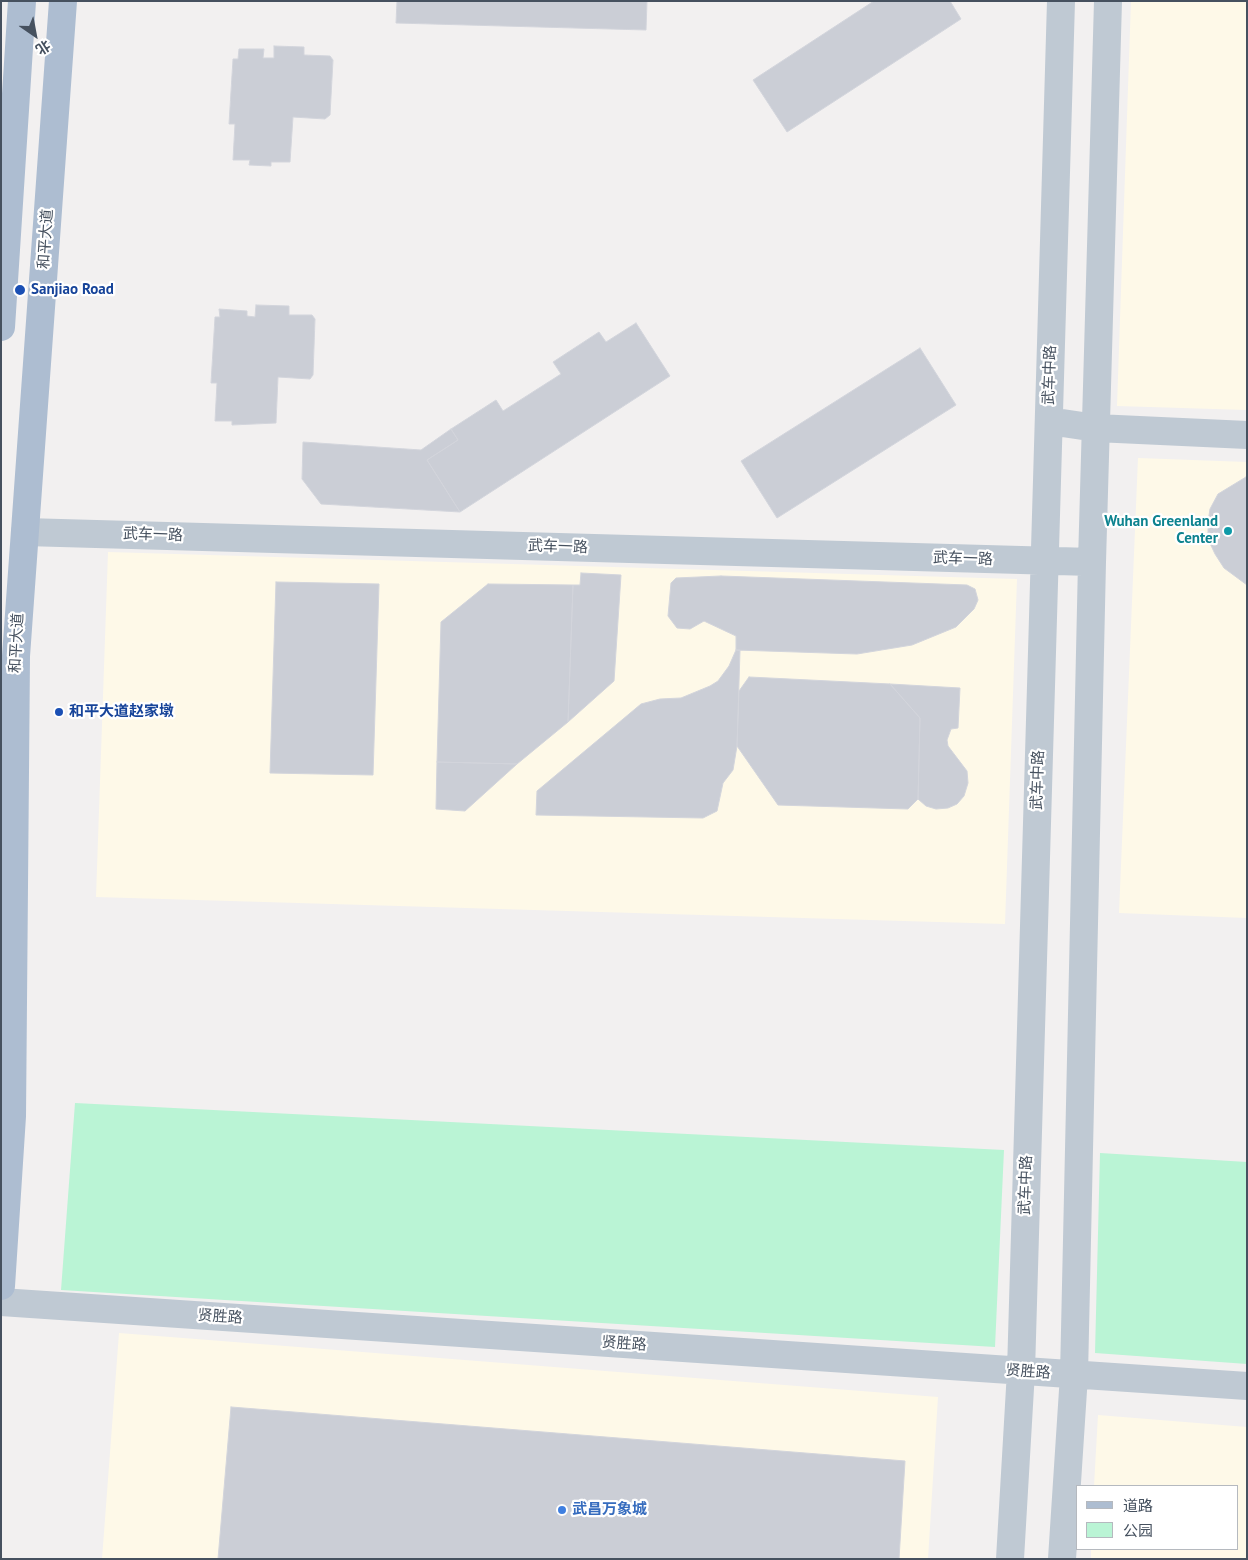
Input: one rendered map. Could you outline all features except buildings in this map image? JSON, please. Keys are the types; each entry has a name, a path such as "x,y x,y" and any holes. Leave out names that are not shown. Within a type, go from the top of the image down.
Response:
{"main road":[{"path":"1,327 22,1"},
{"name":"和平大道","path":"1,1286 12,1116 8,655 25,532 63,1"}],"street":[{"name":"武车中路","path":"1010,1559 1021,1372 1061,1"},
{"path":"1062,1559 1074,1374 1092,562 1108,1"},
{"path":"1048,422 1096,428 1247,435"},
{"name":"武车一路","path":"25,532 1092,562"},
{"name":"贤胜路","path":"1,1302 1247,1386"}],"shaded area":[{"path":"1131,1 1247,1 1247,410 1117,406"},
{"path":"1138,458 1247,462 1247,918 1119,913"},
{"path":"108,552 1017,579 1005,924 96,897"},
{"name":"武昌万象城","path":"119,1333 938,1397 928,1559 102,1559"},
{"path":"1098,1415 1247,1427 1247,1559 1091,1559 1091,1550 1238,1550 1238,1485 1094,1485"}],"green space":[{"path":"75,1103 1004,1150 995,1347 61,1290"},
{"path":"1100,1153 1247,1162 1247,1364 1095,1353"}],"place":[{"name":"Sanjiao Road","path":"20,290"},
{"name":"Wuhan Greenland Center","path":"1228,531"},
{"name":"和平大道赵家墩","path":"59,712"},
{"name":"武昌万象城","path":"562,1510"}]}
